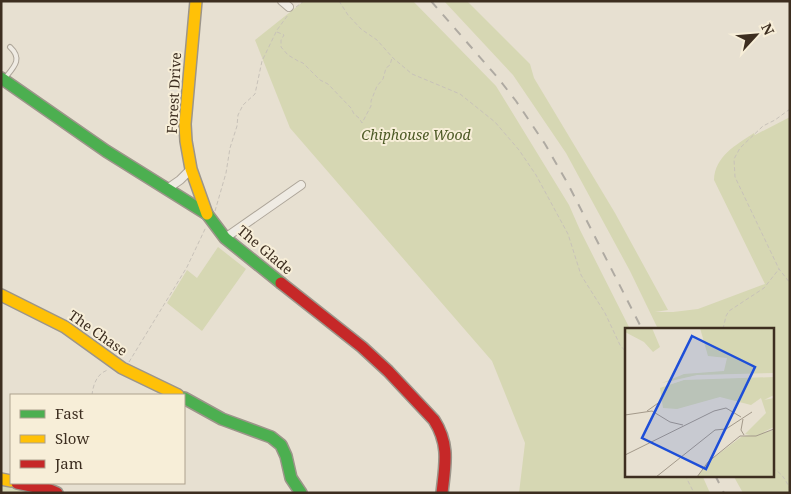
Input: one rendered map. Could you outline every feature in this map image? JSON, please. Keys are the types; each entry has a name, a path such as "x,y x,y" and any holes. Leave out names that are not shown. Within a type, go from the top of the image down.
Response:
{"street":[{"name":"Forest Drive","path":"196,1 185,124 191,169 207,214"},
{"path":"282,1 289,7"},
{"name":"The Glade","path":"2,79 106,151 207,214 226,238 388,370 440,428 445,446 442,493"},
{"path":"167,189 191,169"},
{"path":"226,238 301,185"},
{"name":"The Chase","path":"1,294 65,327 122,368 176,394"},
{"path":"185,399 222,419 271,437 281,445 286,456 291,478 301,493"},
{"path":"22,484 57,493"}],"lane":[{"path":"2,79 10,72 17,60 17,55 10,47"}],"path":[{"path":"339,1 348,15 361,29 376,40 412,74 460,94 494,122 519,150 536,175 568,234 581,275 605,312 620,345 625,351"},
{"path":"277,32 284,36 281,40 282,46 288,54 303,63 320,80 328,84 351,108 362,123 371,106 371,101 378,86 383,80 386,68 390,65 393,58"},
{"path":"790,109 763,126 740,148 734,159 736,177 780,269 790,283"},
{"path":"723,328 729,311 764,288 780,269"},
{"path":"774,469 784,476 790,489"},
{"path":"686,476 694,493"}],"green space":[{"name":"Chiphouse Wood","path":"304,1 413,1 496,86 569,205 629,328 625,328 625,476 702,476 710,493 519,493 525,443 492,361 290,128 255,40"},
{"path":"444,1 467,1 530,64 534,78 615,213 668,310 655,312 698,309 765,284 714,180 715,172 722,158 734,147 754,133 755,135 790,117 790,493 743,493 734,476 774,476 774,328 658,328 630,271 566,153 513,75"},
{"path":"218,247 246,269 202,331 167,303 187,270 197,278"},
{"path":"1,479 10,481 10,484 21,484 56,493 1,493"}],"railway":[{"path":"431,1 498,78 545,144 568,184 641,328"},
{"path":"716,476 724,493"}],"traffic: fast":[{"path":"1,78 106,151 207,214 225,238 281,283"},
{"path":"185,399 222,419 271,437 281,445 286,456 291,478 301,493"}],"traffic: slow":[{"path":"196,1 185,124 191,169 207,214"},
{"path":"1,295 65,327 122,368 176,394"},
{"path":"1,479 10,481"}],"traffic: jam":[{"path":"281,283 362,347 388,371 434,420 442,438 445,455 442,493"},
{"path":"22,484 57,493"}]}
